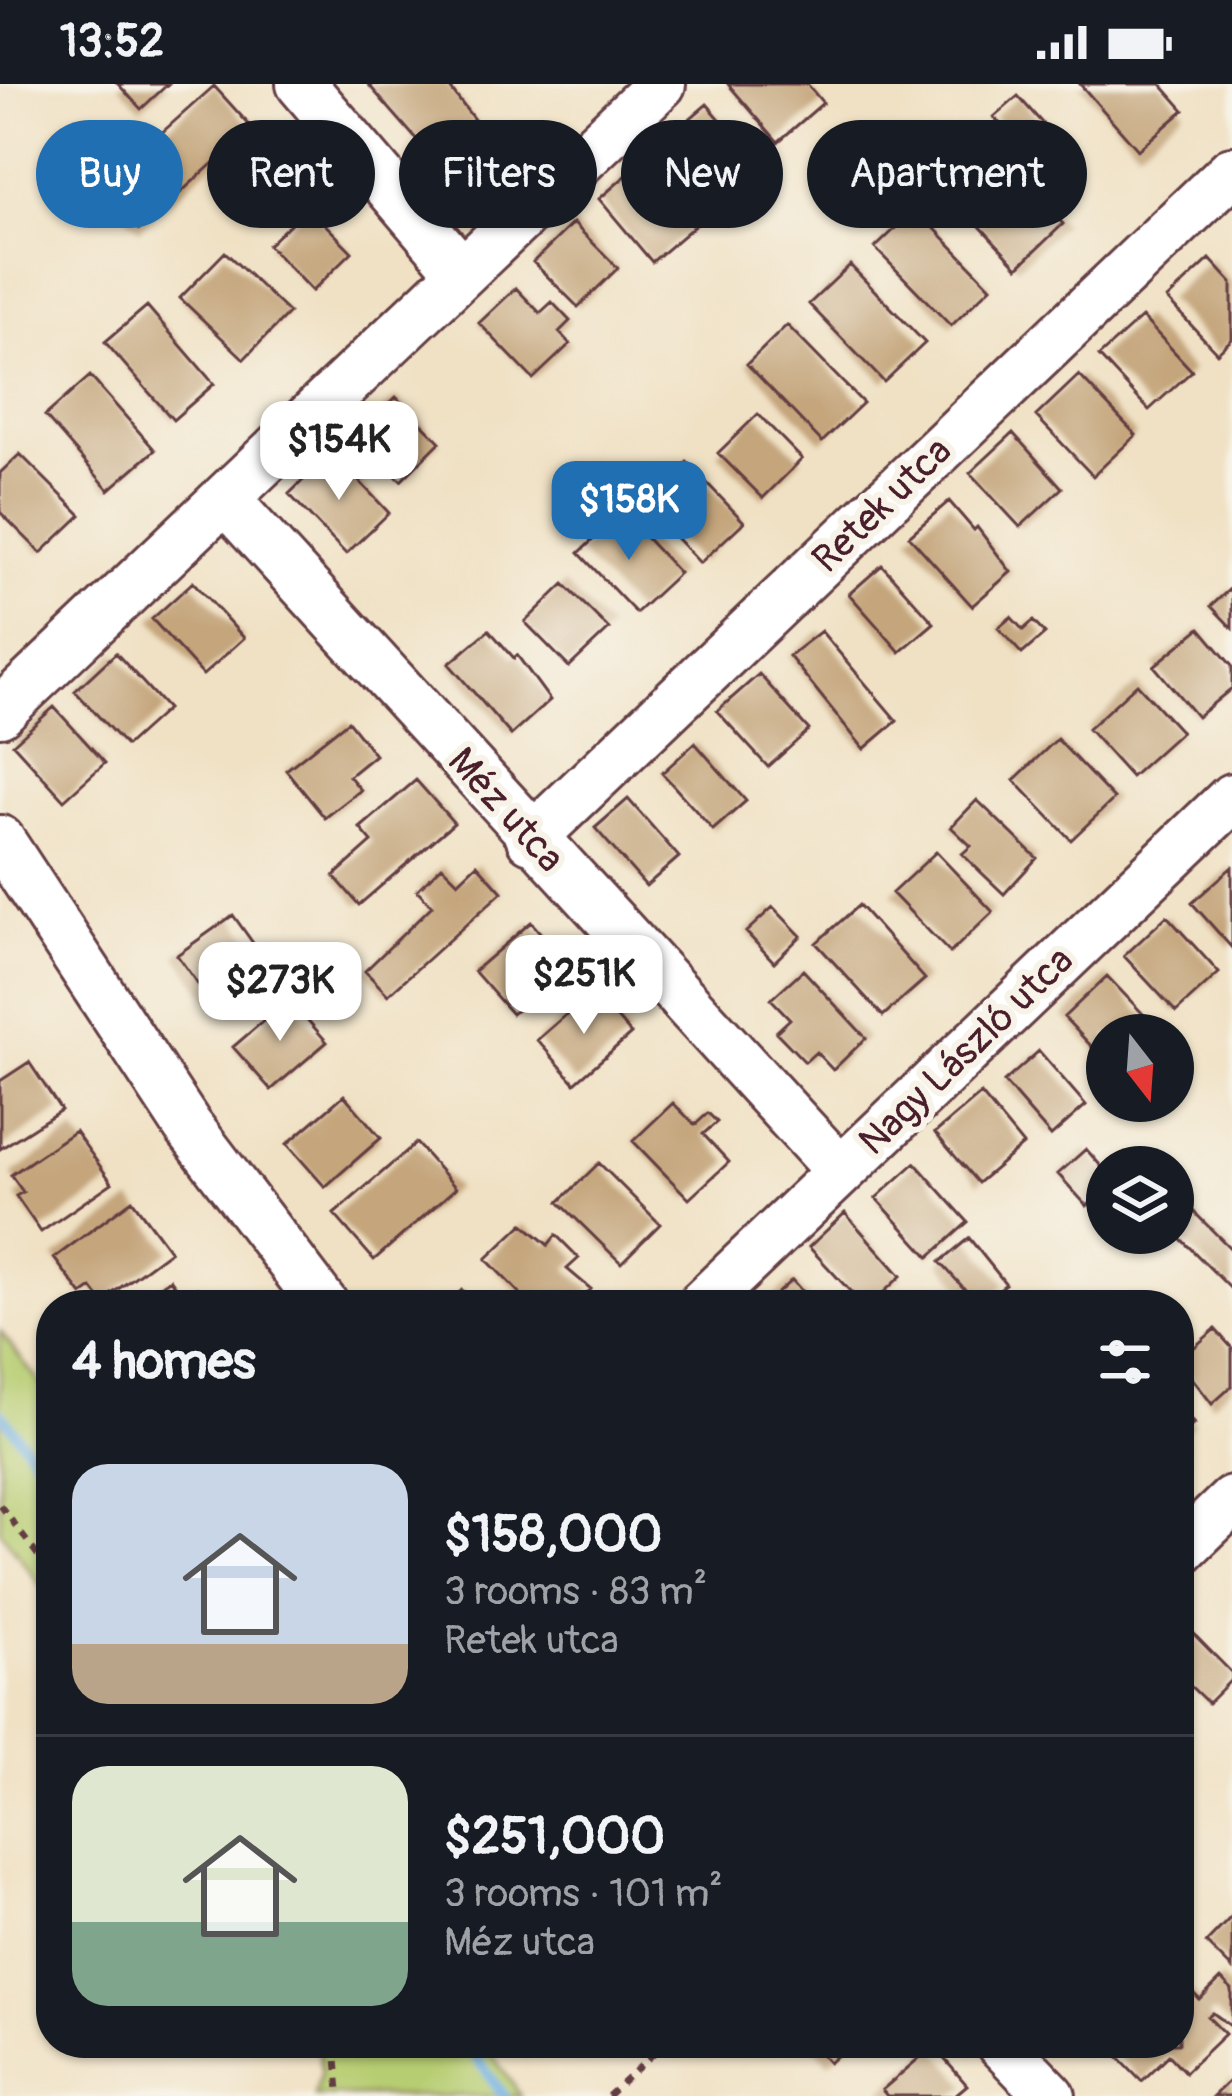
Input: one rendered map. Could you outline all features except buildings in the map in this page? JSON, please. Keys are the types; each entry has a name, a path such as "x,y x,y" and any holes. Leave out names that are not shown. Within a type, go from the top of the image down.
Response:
{"street":[{"path":"301,84 461,271"},
{"path":"0,712 661,84"},
{"name":"Retek utca","path":"531,839 1232,171"},
{"name":"Méz utca","path":"225,499 531,839 840,1171"},
{"name":"Nagy László utca","path":"717,1290 1232,798"},
{"path":"0,840 187,1125 313,1290"},
{"path":"1194,1538 1232,1501"},
{"path":"1014,2058 1051,2096"}],"path":[{"path":"0,1505 36,1553"},
{"path":"336,2058 340,2096"},
{"path":"608,2096 649,2058"}],"green space":[{"path":"0,1331 36,1378 36,1579 0,1530"},
{"path":"320,2058 494,2058 521,2096 314,2096"}],"waterway":[{"path":"0,1412 36,1460"},
{"path":"477,2058 504,2096"}]}
